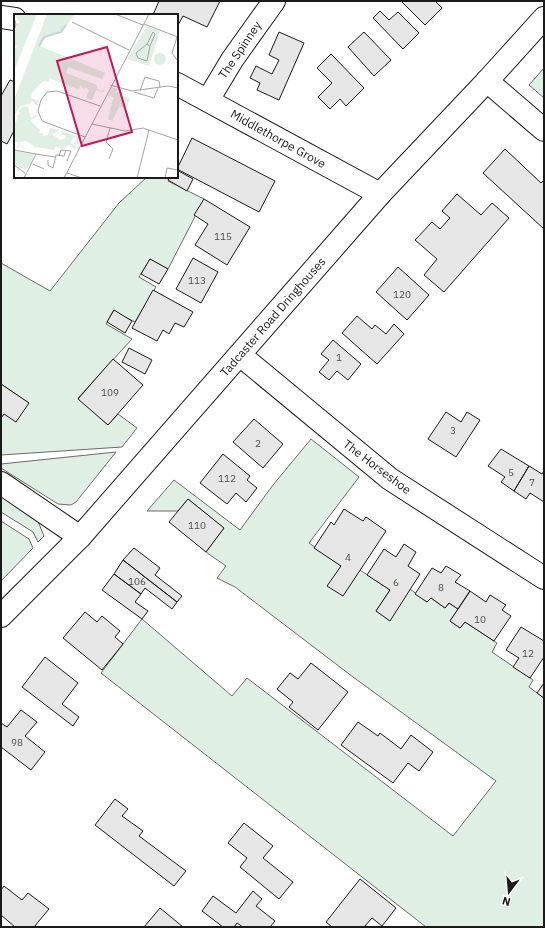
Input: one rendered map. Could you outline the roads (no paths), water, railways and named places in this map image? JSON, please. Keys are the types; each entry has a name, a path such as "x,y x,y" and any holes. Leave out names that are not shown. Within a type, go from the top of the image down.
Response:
{"street":[{"name":"The Spinney","path":"208,100 254,28 274,1"},
{"path":"1,17 14,19"},
{"name":"Tadcaster Road Dringhouses","path":"1,616 80,537 380,194 487,82 544,18"},
{"path":"487,82 544,130"},
{"name":"Middlethorpe Grove","path":"178,85 380,194"},
{"name":"The Horseshoe","path":"240,355 390,479 544,578"},
{"path":"1,483 80,537"}]}
